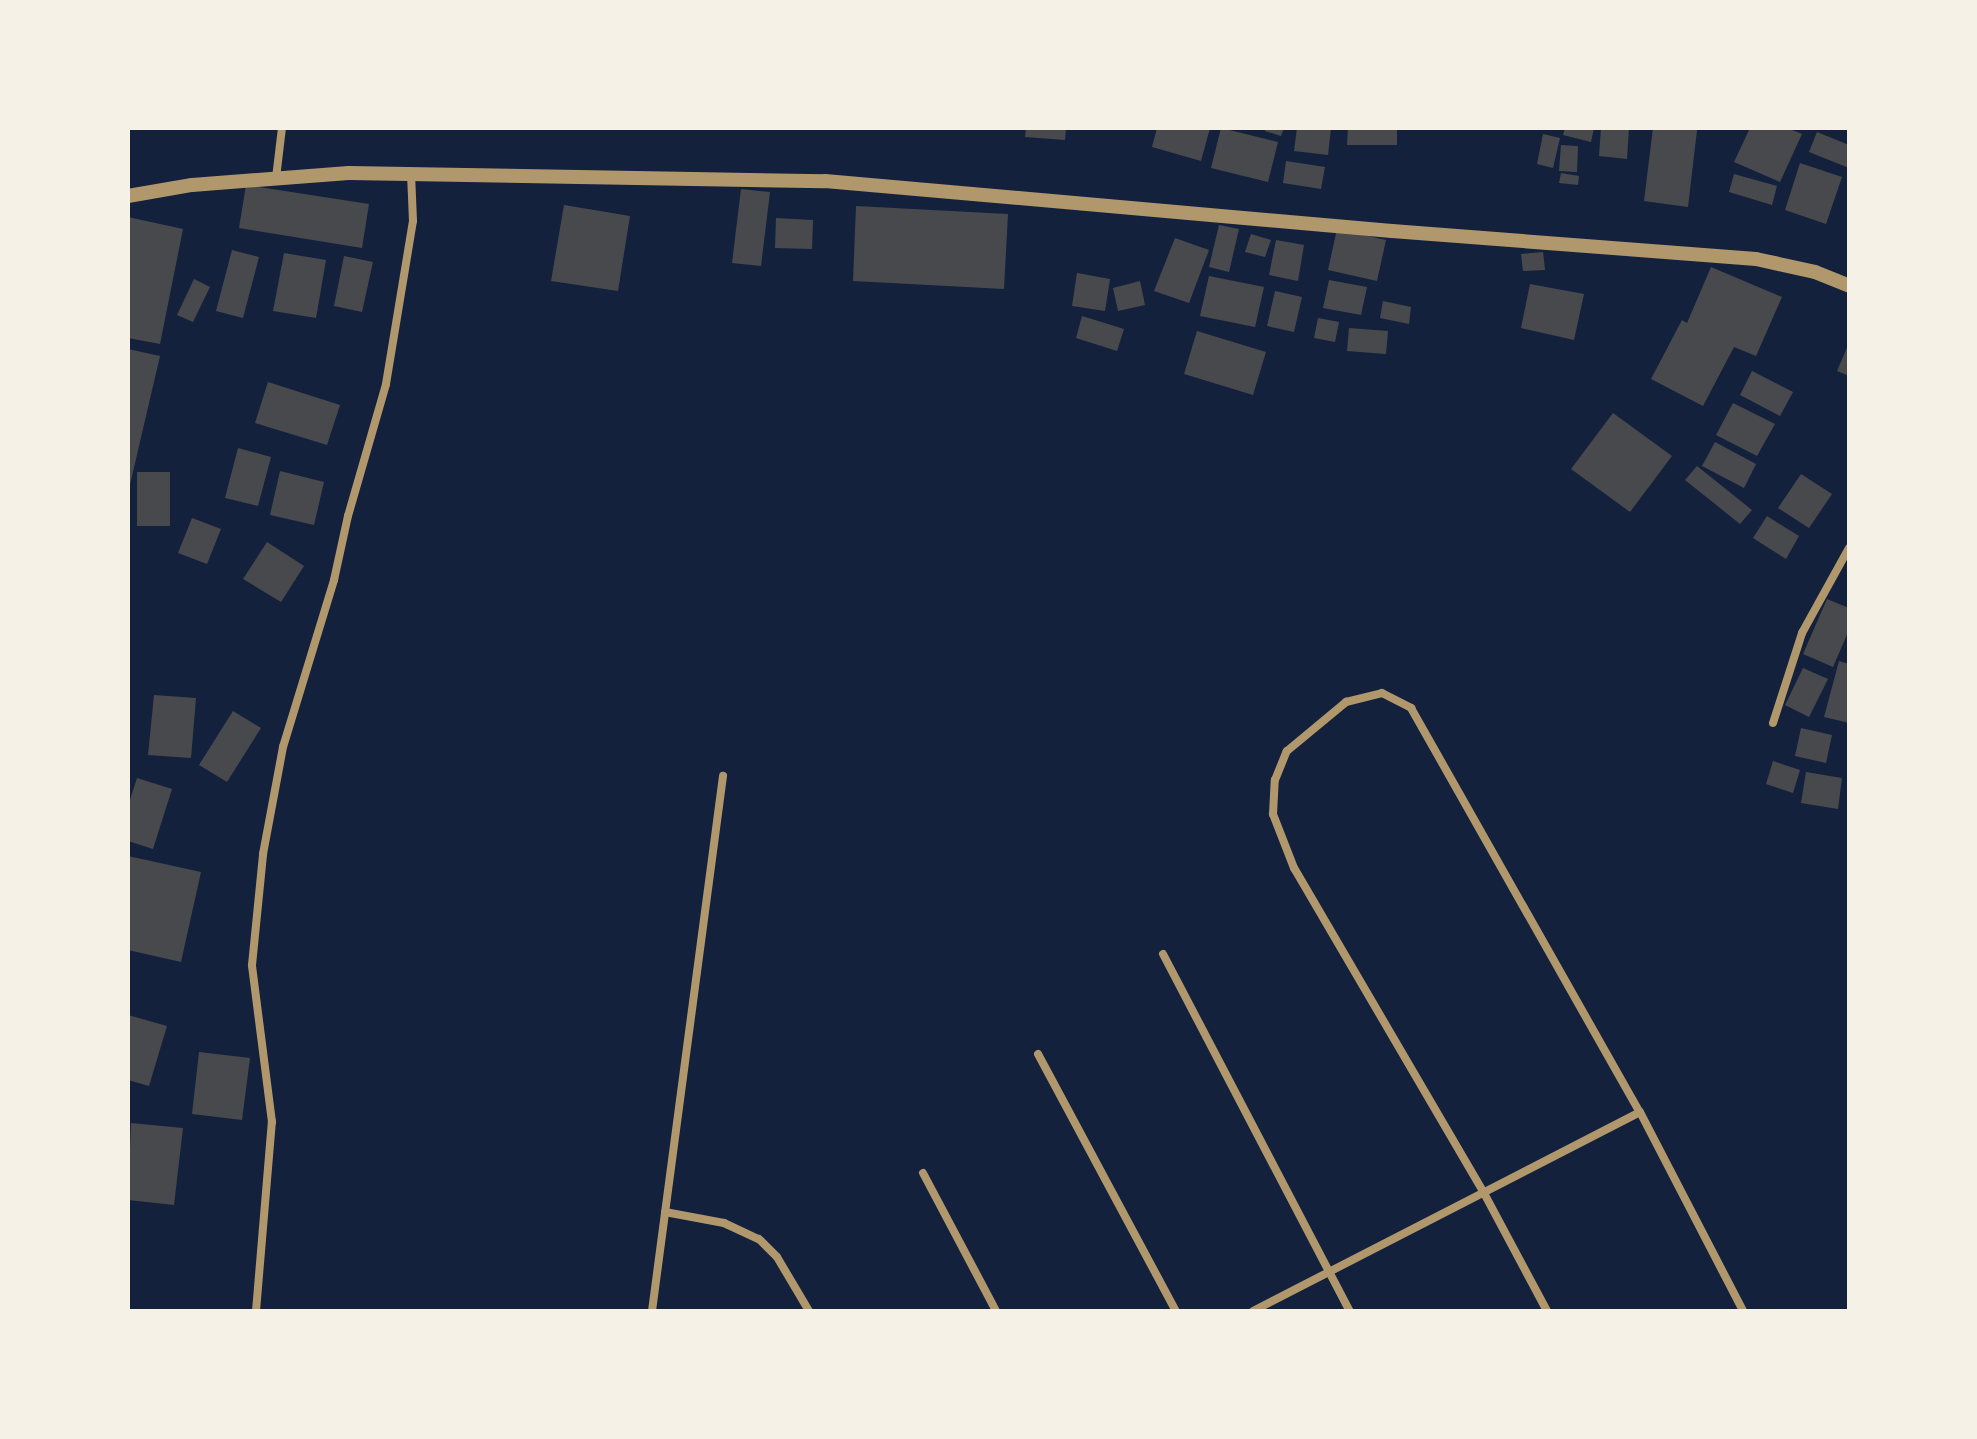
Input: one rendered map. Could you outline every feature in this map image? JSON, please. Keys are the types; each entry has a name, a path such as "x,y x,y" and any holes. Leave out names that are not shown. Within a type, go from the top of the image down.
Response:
{"street":[{"path":"276,178 282,128"},
{"path":"256,1311 272,1122 252,965 263,854 283,747 334,580 348,516 386,384 413,221 411,173"},
{"path":"128,196 192,185 276,178 411,173 825,181 1392,231 1756,259 1815,272 1849,286"},
{"path":"1773,723 1802,633 1849,548"},
{"path":"1547,1311 1484,1193 1294,868 1273,814 1275,780 1287,751 1346,702 1382,693 1411,708 1640,1112 1743,1311"},
{"path":"652,1311 723,776"},
{"path":"1163,954 1350,1311"},
{"path":"1038,1054 1176,1311"},
{"path":"1253,1311 1640,1112"},
{"path":"923,1173 996,1311"},
{"path":"665,1212 724,1223 759,1239 777,1257 807,1309"}],"building":[{"path":"1026,128 1066,128 1065,140 1025,137"},
{"path":"1157,128 1210,128 1201,161 1152,147"},
{"path":"1221,128 1278,142 1268,182 1211,168"},
{"path":"1266,128 1284,128 1281,136 1265,131"},
{"path":"1297,128 1331,128 1328,155 1294,151"},
{"path":"1348,128 1397,128 1397,145 1347,145"},
{"path":"1565,128 1594,128 1591,142 1563,135"},
{"path":"1601,128 1629,128 1627,159 1599,156"},
{"path":"1653,128 1697,130 1688,207 1644,201"},
{"path":"1750,128 1787,128 1802,134 1780,182 1734,162"},
{"path":"1817,132 1849,145 1849,168 1809,152"},
{"path":"1543,134 1560,138 1553,168 1537,164"},
{"path":"1561,145 1578,146 1577,172 1559,171"},
{"path":"1286,161 1325,167 1321,189 1283,183"},
{"path":"1800,163 1842,177 1826,224 1785,210"},
{"path":"1561,173 1579,176 1578,185 1559,183"},
{"path":"1734,174 1777,186 1772,205 1729,192"},
{"path":"246,185 369,204 362,248 239,228"},
{"path":"741,189 770,192 761,266 732,263"},
{"path":"564,205 630,216 618,291 551,281"},
{"path":"856,206 1008,214 1004,289 853,281"},
{"path":"128,217 183,229 160,344 128,338"},
{"path":"776,218 813,220 812,249 775,248"},
{"path":"1219,225 1239,229 1229,272 1209,267"},
{"path":"1337,229 1386,240 1377,281 1328,270"},
{"path":"1251,234 1271,240 1265,257 1245,252"},
{"path":"1175,238 1209,250 1189,303 1154,291"},
{"path":"1276,240 1304,245 1298,281 1269,275"},
{"path":"232,250 259,257 243,318 216,311"},
{"path":"1543,252 1545,270 1523,271 1521,254"},
{"path":"284,253 326,260 316,318 273,311"},
{"path":"344,256 373,262 362,312 334,306"},
{"path":"1711,267 1782,297 1756,356 1734,347 1703,406 1651,379 1682,320 1687,323"},
{"path":"1077,273 1110,279 1105,311 1072,306"},
{"path":"1209,276 1264,287 1255,327 1200,316"},
{"path":"194,279 210,287 193,322 177,315"},
{"path":"1329,280 1367,287 1361,315 1323,308"},
{"path":"1140,281 1145,305 1118,311 1113,288"},
{"path":"1530,284 1584,294 1574,340 1521,328"},
{"path":"1275,291 1302,297 1294,332 1267,326"},
{"path":"1383,301 1411,307 1409,324 1380,318"},
{"path":"1082,316 1124,329 1117,351 1076,338"},
{"path":"1318,318 1339,322 1335,342 1314,338"},
{"path":"1349,328 1388,331 1386,354 1347,351"},
{"path":"1197,331 1266,352 1253,395 1184,374"},
{"path":"1849,343 1849,376 1837,371"},
{"path":"128,349 160,356 129,489 128,489"},
{"path":"1752,371 1793,392 1780,416 1740,395"},
{"path":"268,382 340,405 327,445 255,423"},
{"path":"1733,403 1775,424 1757,456 1716,435"},
{"path":"1613,413 1672,456 1630,512 1571,469"},
{"path":"1715,442 1756,464 1744,488 1702,466"},
{"path":"238,448 271,457 258,506 225,498"},
{"path":"1697,466 1752,510 1740,524 1685,480"},
{"path":"280,471 324,482 314,525 270,515"},
{"path":"137,472 170,472 170,526 137,526"},
{"path":"1801,474 1832,494 1809,528 1778,508"},
{"path":"1767,516 1799,536 1786,559 1753,538"},
{"path":"192,518 221,529 207,564 178,553"},
{"path":"267,542 304,566 281,602 243,579"},
{"path":"1827,599 1849,608 1849,630 1833,667 1803,654"},
{"path":"1839,661 1849,664 1849,723 1824,717"},
{"path":"1803,668 1828,679 1809,717 1785,705"},
{"path":"154,695 196,698 191,758 148,755"},
{"path":"233,711 261,728 227,782 199,765"},
{"path":"1801,728 1832,735 1826,763 1795,756"},
{"path":"1773,761 1800,770 1793,793 1766,784"},
{"path":"1806,772 1842,778 1838,809 1801,803"},
{"path":"137,778 172,789 153,849 128,841 128,806"},
{"path":"128,856 201,872 181,962 128,950"},
{"path":"128,1015 167,1026 149,1086 128,1080"},
{"path":"199,1052 250,1058 242,1120 192,1114"},
{"path":"131,1123 183,1128 174,1205 128,1200"}]}
